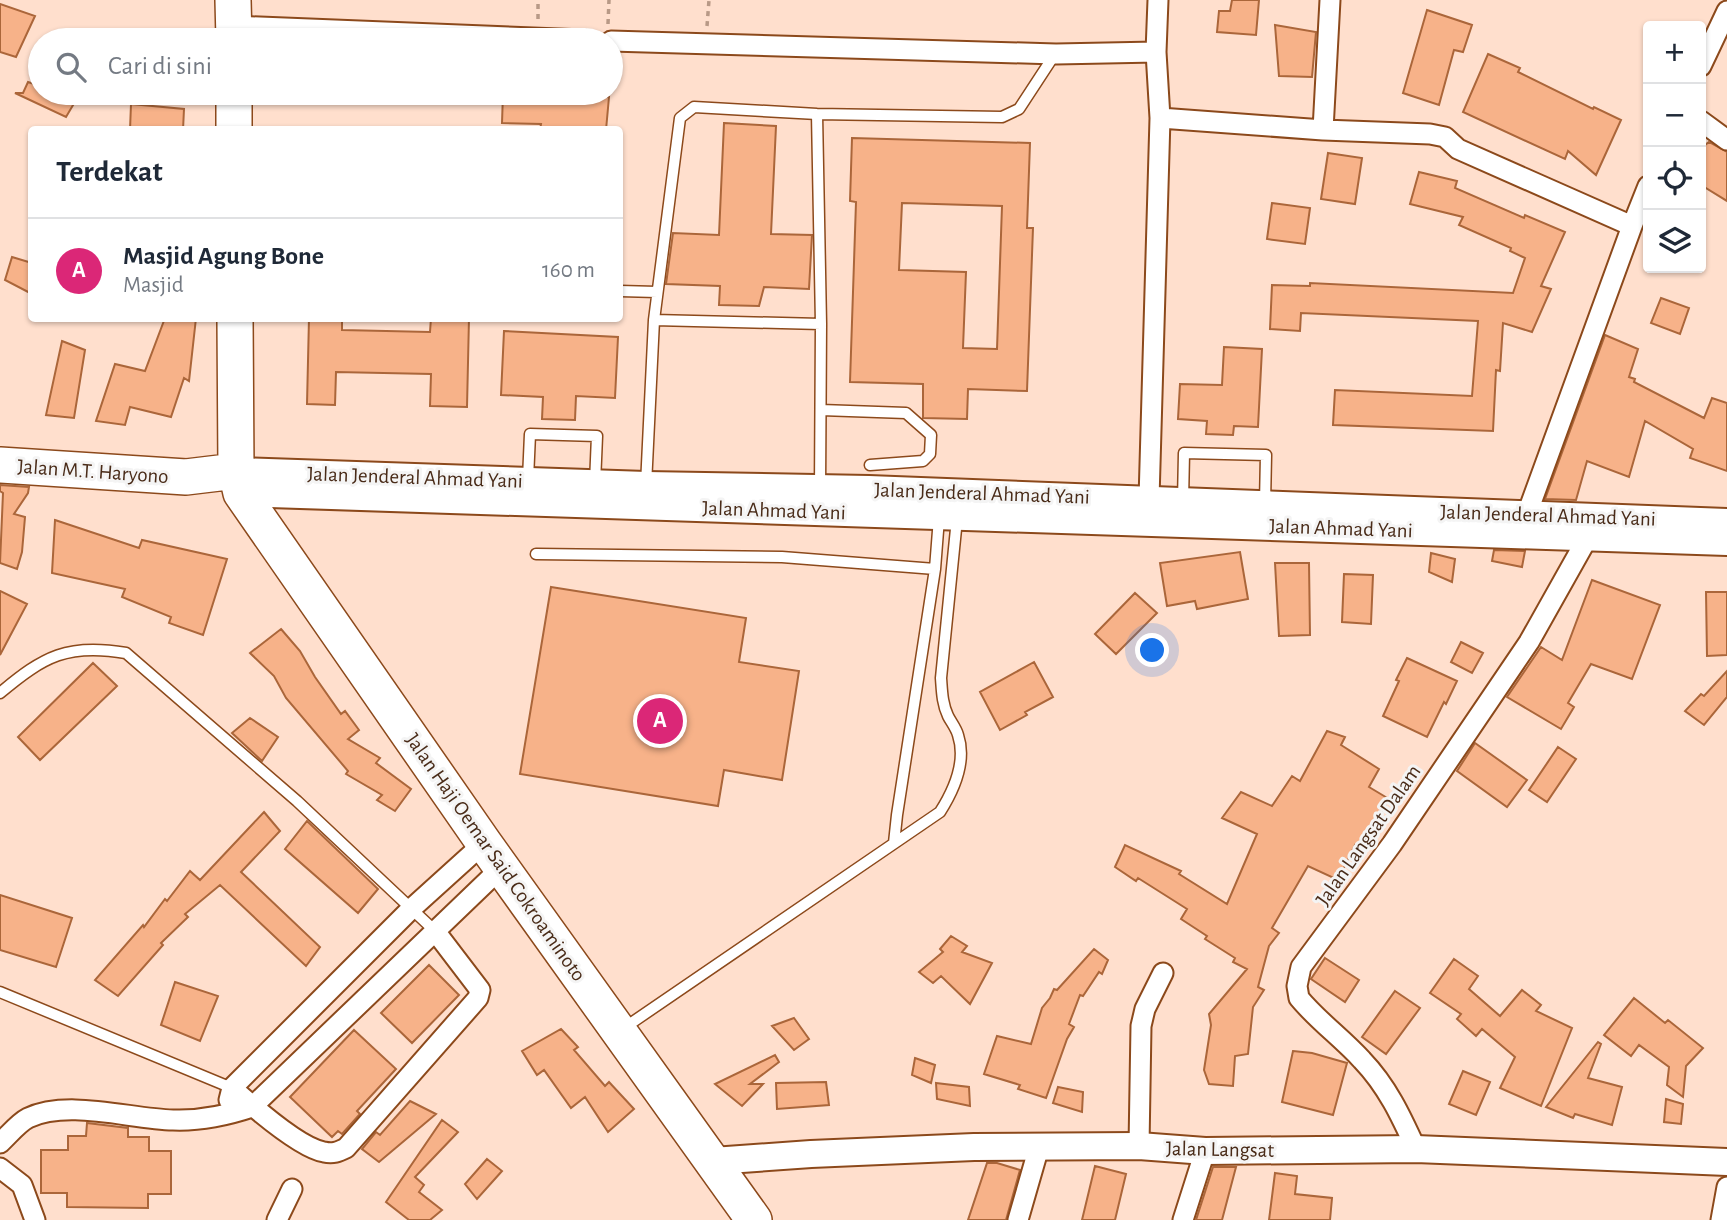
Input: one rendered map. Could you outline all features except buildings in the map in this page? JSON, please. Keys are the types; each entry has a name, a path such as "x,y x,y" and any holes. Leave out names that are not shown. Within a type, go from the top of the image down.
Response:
{"highway":[{"path":"234,105 234,126"},
{"path":"235,322 239,482"},
{"name":"Jalan M.T. Haryono","path":"0,465 239,482"},
{"name":"Jalan Haji Oemar Said Cokroaminoto","path":"239,482 493,855 754,1220"}],"main road":[{"name":"Jalan Jenderal Ahmad Yani","path":"239,482 528,481 595,484 646,496"},
{"name":"Jalan Ahmad Yani","path":"239,482 820,500 869,489 949,515 1727,542"},
{"name":"Jalan Jenderal Ahmad Yani","path":"869,489 1727,522"},
{"name":"Jalan Langsat","path":"713,1161 838,1153 1139,1146 1205,1151 1416,1149 1727,1162"}],"street":[{"path":"1149,499 1160,118 1156,52 1158,0"},
{"path":"1323,130 1330,0"},
{"path":"1706,55 1727,11"},
{"path":"233,22 350,28"},
{"path":"623,41 1056,54 1156,52"},
{"path":"1160,118 1445,137 1458,149 1632,226"},
{"path":"1706,125 1727,140"},
{"path":"1527,514 1643,198"},
{"name":"Jalan Langsat Dalam","path":"1416,1149 1397,1107 1385,1089 1362,1060 1299,998 1297,976 1392,844 1529,642 1588,537"},
{"path":"224,1114 232,1088 411,908 493,855"},
{"path":"35,1220 22,1185 0,1167 0,1146 27,1119 69,1111 174,1121 252,1107 435,931 493,855"},
{"path":"232,1088 252,1107 314,1149 335,1153 346,1148 478,998 480,990 435,931"},
{"path":"1139,1146 1141,1026 1145,1009 1163,973"},
{"path":"1018,1220 1039,1147"},
{"path":"1183,1220 1205,1151"},
{"path":"1721,1220 1727,1187"},
{"path":"277,1220 292,1189"}],"lane":[{"path":"646,496 654,320 680,118 694,107 817,114 1002,117 1019,109 1056,54"},
{"path":"817,114 821,324 820,500"},
{"path":"623,291 657,292"},
{"path":"654,320 821,324"},
{"path":"821,410 906,413 930,435 930,454 923,461 869,489"},
{"path":"528,481 530,434 597,436 595,484"},
{"path":"1183,501 1184,453 1266,455 1265,504"},
{"path":"894,843 935,569 949,515"},
{"path":"619,1031 940,812 950,795 960,762 958,733 947,715 941,678 949,515"},
{"path":"536,554 782,557 935,569"},
{"path":"0,693 24,673 48,659 73,650 96,648 126,653 297,801 435,931"},
{"path":"0,992 232,1088"}],"path":[{"path":"706,44 709,0"}],"place":[{"name":"Masjid Agung Bone","path":"660,721"}]}
